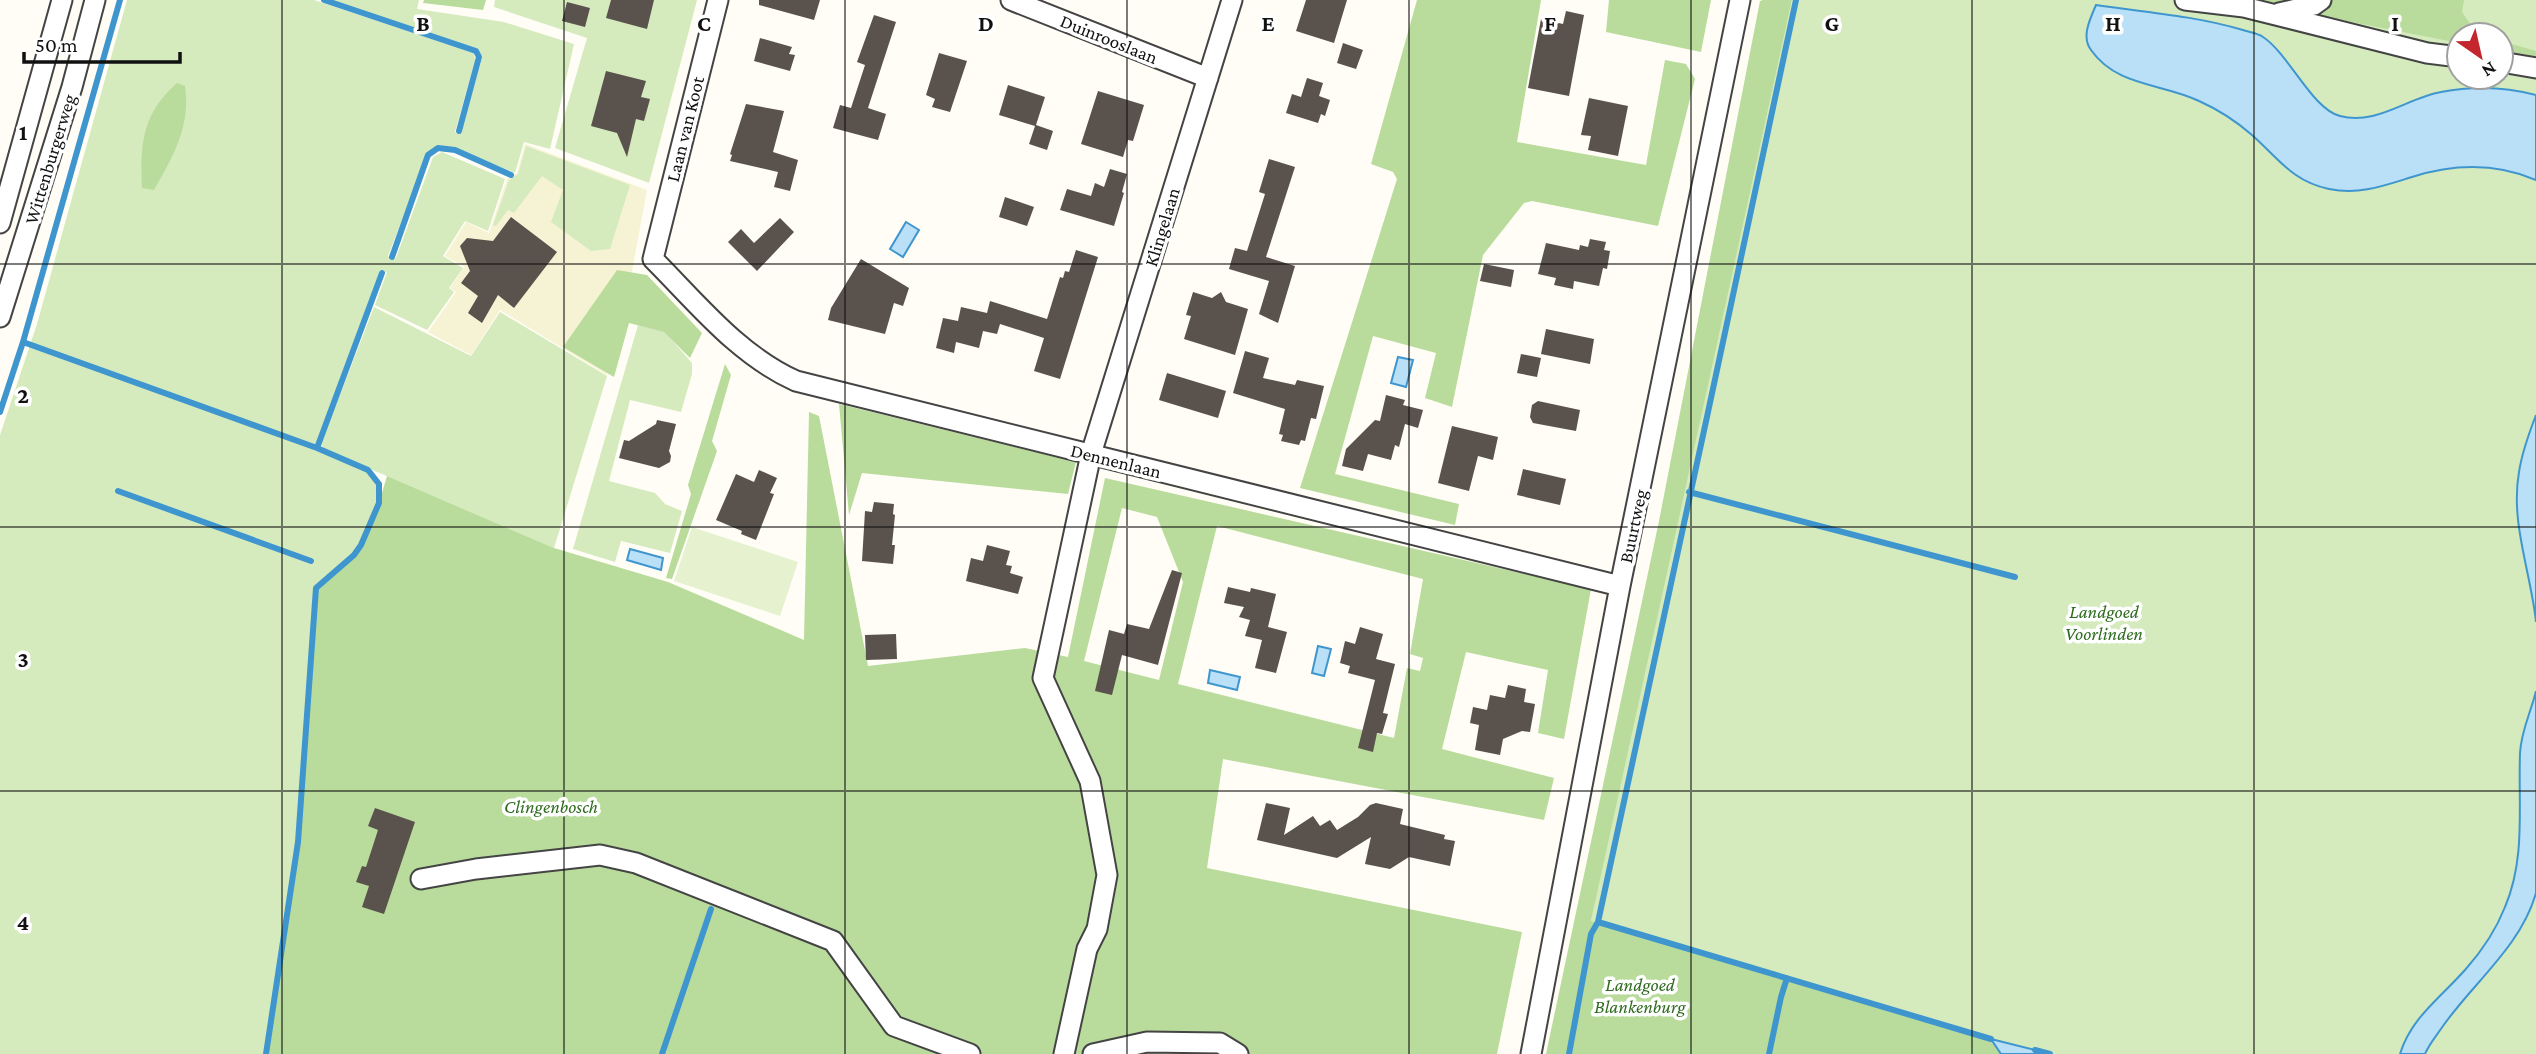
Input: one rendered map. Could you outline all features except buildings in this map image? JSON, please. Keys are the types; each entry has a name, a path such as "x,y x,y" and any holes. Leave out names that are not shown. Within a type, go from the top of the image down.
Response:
{"street":[{"name":"Wittenburgerweg","path":"0,223 62,0"},
{"name":"Wittenburgerweg","path":"0,317 72,87 95,0"},
{"name":"Laan van Koot","path":"653,258 718,0"},
{"name":"Duinrooslaan","path":"1011,0 1208,78"},
{"name":"Klingelaan","path":"1064,1054 1087,949 1097,929 1107,875 1090,781 1043,678 1091,454 1232,0"},
{"name":"Buurtweg","path":"1531,1054 1620,586 1740,0"},
{"path":"2185,0 2244,7 2427,54 2445,56"},
{"path":"2273,14 2314,5 2321,0"},
{"path":"2515,64 2536,68"},
{"name":"Dennenlaan","path":"653,258 747,353 770,369 796,381 1620,586"},
{"path":"421,879 476,869 600,856 636,863 833,941 894,1026 970,1054"},
{"path":"1093,1054 1147,1042 1220,1043 1238,1054"}],"shaded area":[{"path":"525,144 647,190 632,271 607,375 500,310 471,355 428,332 456,292 450,288 464,267 445,256 466,222 489,233 507,179 517,173"}],"green space":[{"path":"127,0 314,0 474,53 475,60 455,132 460,134 482,58 478,49 331,0 419,0 417,9 504,22 574,44 550,149 524,142 515,173 457,149 438,145 427,154 388,256 392,260 396,258 433,157 442,152 505,179 488,231 465,221 443,256 463,268 449,288 454,292 427,330 375,305 387,272 380,270 314,450 368,470 379,484 379,503 354,555 316,588 298,842 266,1054 0,1054 0,435 37,324"},
{"path":"424,0 486,0 483,10 423,3"},
{"path":"495,0 697,0 649,183 555,148 587,38 494,7"},
{"path":"1417,0 1541,0 1517,142 1646,165 1665,60 1686,64 1695,79 1658,226 1532,201 1524,203 1483,255 1452,407 1425,398 1436,353 1373,336 1335,474 1459,504 1455,525 1300,488 1397,179 1393,172 1371,164"},
{"path":"1609,0 1711,0 1701,52 1606,32"},
{"name":"Landgoed Voorlinden","path":"1792,0 2536,0 2536,1054 1569,1054 1596,923 1591,921"},
{"name":"Landgoed Blankenburg","path":"1792,0 1591,921 1812,983 1934,1024 1991,1039 2001,1054 1546,1054 1659,521 1760,1"},
{"path":"2254,0 2464,0 2462,12 2468,21 2445,21 2445,40 2254,3"},
{"path":"2515,45 2536,51 2536,58 2515,54"},
{"path":"177,83 185,86 186,101 179,141 154,190 142,188 143,144 150,118 156,106"},
{"path":"526,146 630,185 610,249 591,251 551,222 563,190 542,176 514,213 508,210 496,226 493,225 509,180 518,174"},
{"path":"617,270 647,275 702,333 690,358 664,332 629,323 614,377 563,347"},
{"path":"374,307 471,356 500,312 607,376 554,548 324,449 321,444"},
{"path":"638,325 665,332 692,363 692,374 681,412 630,400 609,481 655,493 665,504 682,511 670,553 621,541 615,562 573,549"},
{"path":"725,364 731,375 712,441 717,451 672,579 666,578 691,494 688,485"},
{"path":"839,404 1076,462 1068,494 862,473 849,515"},
{"name":"Clingenbosch","path":"809,412 819,416 868,666 1025,648 1068,657 1105,478 1591,589 1564,739 1538,733 1548,670 1466,652 1442,749 1554,778 1544,820 1223,759 1207,868 1522,932 1497,1054 266,1054 298,842 316,588 354,555 379,503 387,476 554,548 668,582 804,640","holes":["1122,508 1157,517 1183,582 1159,680 1084,661","1217,526 1423,579 1410,654 1423,658 1420,671 1407,668 1394,738 1178,684"]},
{"path":"692,527 798,562 780,616 674,581"}],"water":[{"path":"2096,5 2189,18 2259,34 2273,45 2320,103 2340,116 2366,117 2428,95 2448,91 2515,91 2536,95 2536,180 2521,174 2474,167 2427,173 2351,191 2329,189 2305,181 2278,161 2246,130 2220,112 2185,95 2127,78 2102,62 2088,45 2091,16"},
{"path":"906,222 919,230 903,257 890,249"},
{"path":"1398,357 1413,360 1406,387 1391,383"},
{"path":"2536,415 2536,622 2519,529 2517,491 2522,457"},
{"path":"630,549 663,558 661,570 627,560"},
{"path":"1318,646 1331,649 1324,676 1312,673"},
{"path":"1210,670 1240,677 1237,690 1208,683"},
{"path":"2536,691 2536,893 2529,912 2508,947 2455,1010 2425,1054 2400,1054 2419,1019 2482,948 2505,907 2516,870 2520,831 2521,745"},
{"path":"1991,1039 2035,1050 2038,1054 2001,1054"}],"waterway":[{"path":"0,412 23,342 120,0"},
{"path":"324,0 476,51 479,57 459,131"},
{"path":"1569,1054 1591,934 1598,922 1796,0"},
{"path":"392,257 428,155 438,148 455,150 511,175"},
{"path":"317,448 382,273"},
{"path":"23,342 317,448 368,470 379,484 379,503 361,545 354,555 316,588 298,842 266,1054"},
{"path":"118,491 311,561"},
{"path":"1689,492 2015,577"},
{"path":"662,1054 711,909"},
{"path":"1598,922 1991,1039"},
{"path":"1769,1054 1787,978"},
{"path":"2035,1050 2050,1054"}]}
